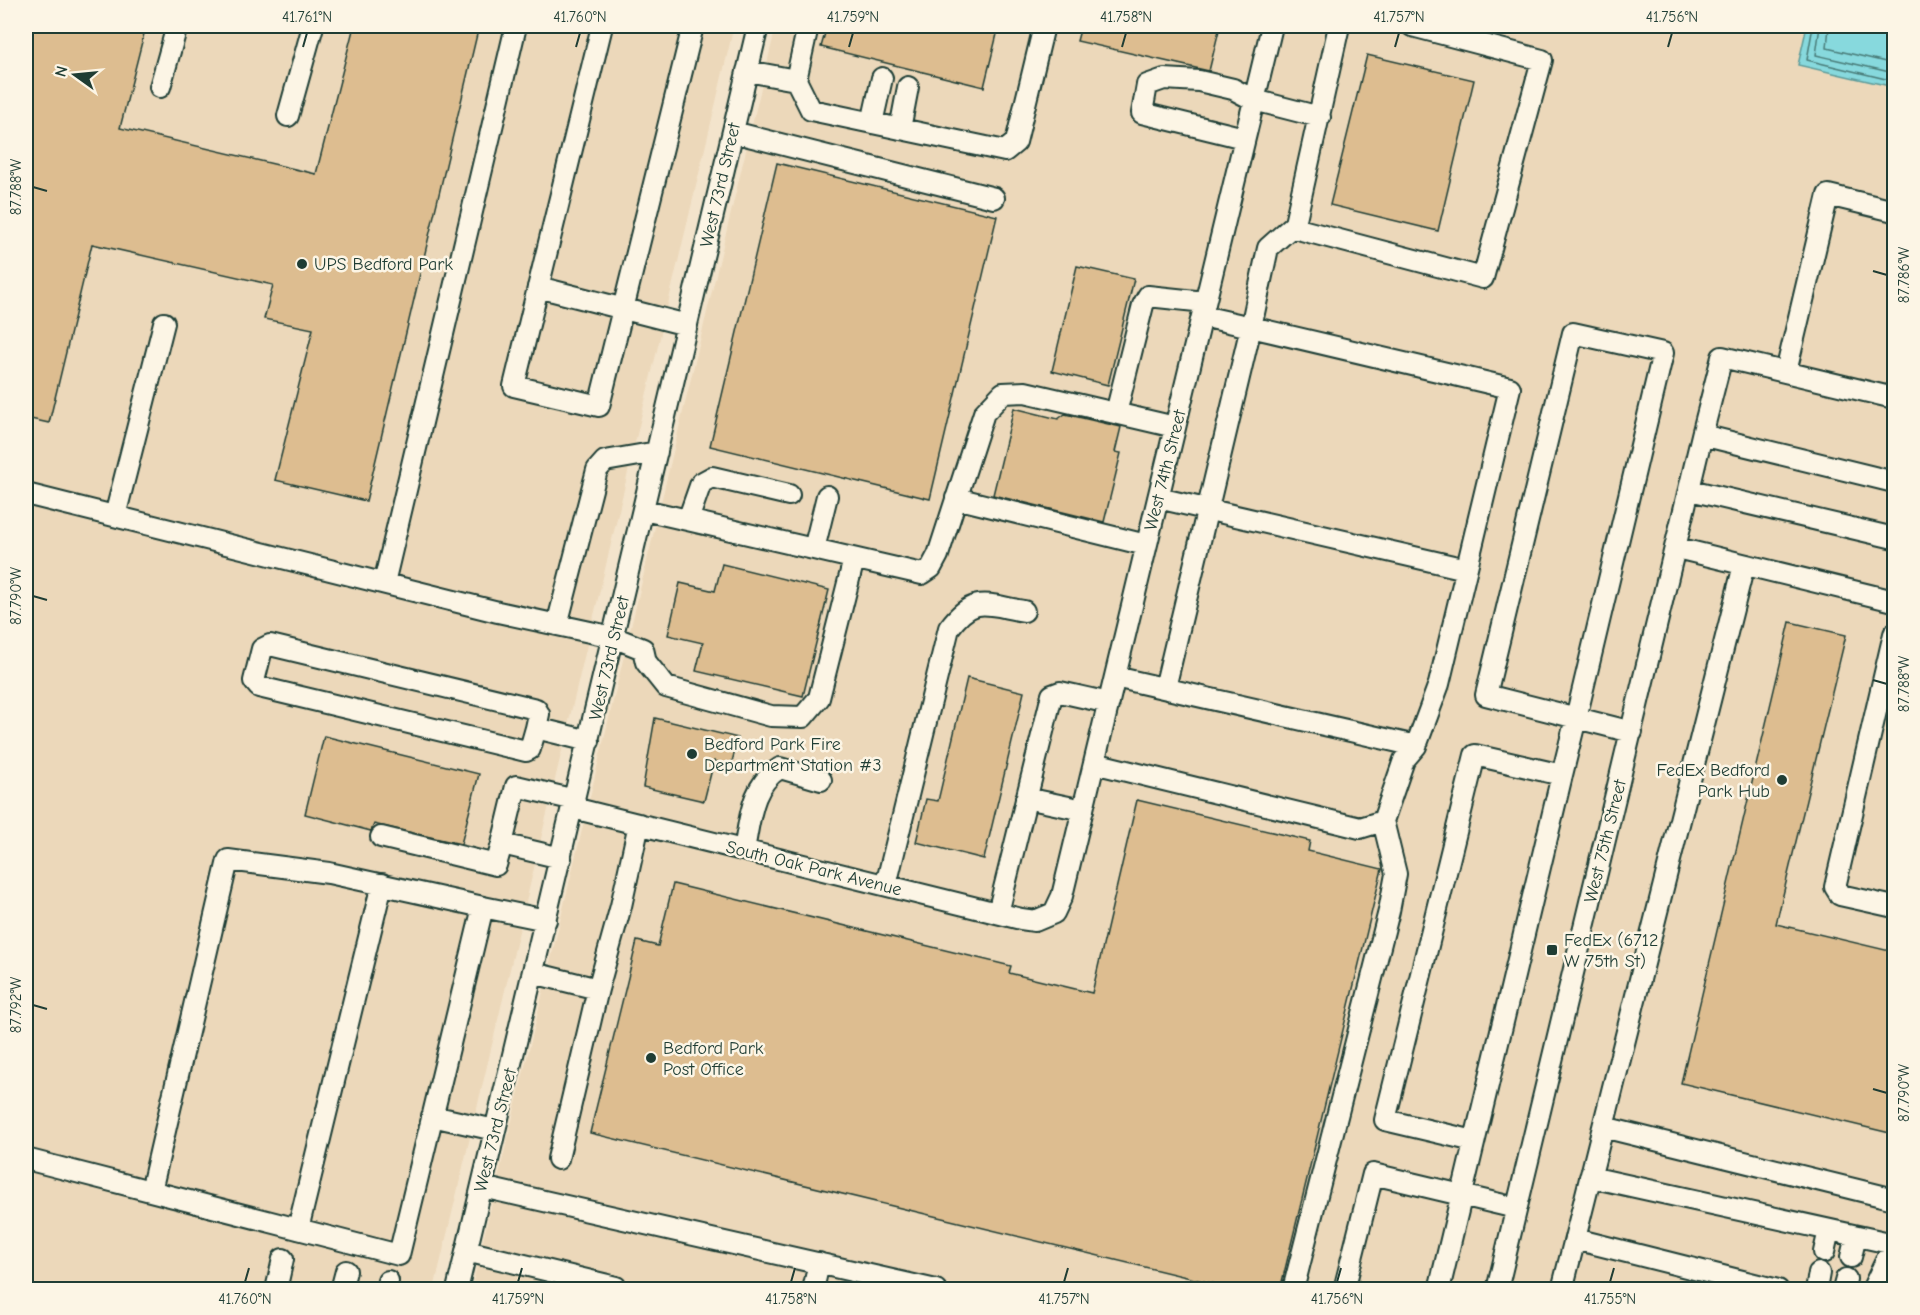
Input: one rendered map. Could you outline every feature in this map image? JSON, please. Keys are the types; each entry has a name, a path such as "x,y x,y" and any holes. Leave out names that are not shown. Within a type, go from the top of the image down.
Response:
{"street":[{"path":"160,87 177,26"},
{"path":"288,116 312,26"},
{"path":"384,583 516,26"},
{"path":"602,26 514,386 599,406 693,26"},
{"name":"West 73rd Street","path":"457,1290 758,26"},
{"path":"808,26 796,80 811,110 1005,151 1016,142 1044,26"},
{"name":"West 74th Street","path":"1054,913 1062,896 1272,26"},
{"path":"1339,26 1294,228 1483,278 1542,60 1412,26"},
{"path":"747,71 796,80"},
{"path":"872,123 882,78"},
{"path":"1244,138 1142,113 1147,85 1164,79 1199,81 1233,89 1254,100 1320,117"},
{"path":"900,129 908,87"},
{"path":"733,132 994,198"},
{"path":"1894,211 1828,195 1786,372 1894,398"},
{"path":"1165,688 1268,248 1295,224"},
{"path":"538,287 687,325"},
{"path":"1116,413 1143,305 1148,296 1203,309 1251,327 1510,388 1438,684 1416,747 1404,760 1383,821 1396,874 1389,911 1293,1290"},
{"path":"115,516 164,323"},
{"path":"1439,1290 1461,1195 1576,718 1663,353 1573,333 1486,695 1576,718 1632,732"},
{"name":"West 75th Street","path":"1497,1290 1632,732 1682,550 1690,490 1722,357 1786,372"},
{"path":"644,510 922,574 931,568 938,555 984,413 1003,393 1025,392 1175,427"},
{"path":"1702,435 1894,482"},
{"path":"557,625 597,470 605,461 657,452"},
{"path":"688,520 701,483 712,477 789,495"},
{"path":"1690,490 1894,538"},
{"path":"26,494 613,637 643,649 646,662 666,687 771,716 803,717 819,698 854,559"},
{"path":"814,549 827,496"},
{"path":"956,498 1146,546"},
{"path":"1158,498 1466,569"},
{"path":"1682,550 1894,601"},
{"path":"1562,1290 1744,565"},
{"path":"886,885 949,628 969,606 980,603 1024,611"},
{"path":"1894,634 1835,887 1840,895 1894,907"},
{"path":"270,645 536,709 539,714 536,728 530,749 526,751 259,687 254,681 262,649 270,645"},
{"path":"1115,677 1416,747"},
{"path":"998,913 1052,695 1060,692 1109,703"},
{"path":"536,728 589,741"},
{"path":"1474,1141 1385,1120 1475,755 1562,775"},
{"path":"1094,763 1360,828 1383,821"},
{"path":"744,850 754,801 766,777 780,768 821,780"},
{"name":"South Oak Park Avenue","path":"502,844 516,786 639,824 998,913 1035,921 1054,913"},
{"path":"1026,798 1083,810"},
{"path":"558,1159 639,824"},
{"path":"381,837 496,865 502,844 561,858"},
{"path":"151,1191 228,860 329,873 546,920"},
{"path":"298,1229 382,885"},
{"path":"26,1159 399,1255 483,907"},
{"path":"533,972 598,989"},
{"path":"432,1116 495,1130"},
{"path":"1603,1127 1894,1199"},
{"path":"1344,1290 1373,1174 1516,1208"},
{"path":"1590,1177 1894,1244 1872,1290"},
{"path":"482,1187 936,1290"},
{"path":"1824,1252 1829,1230"},
{"path":"1851,1257 1856,1236"},
{"path":"1575,1239 1778,1290"},
{"path":"466,1251 616,1287"},
{"path":"276,1290 283,1259"},
{"path":"813,1290 819,1263"}],"shaded area":[{"path":"26,26 734,26 434,1289 26,1289"},
{"path":"776,26 1894,26 1894,1289 471,1290"}],"water":[{"path":"1807,26 1894,26 1894,87 1798,65"}],"building":[{"name":"UPS Bedford Park","path":"26,26 146,26 120,128 316,174 354,26 479,26 366,501 275,480 313,329 264,319 273,285 92,244 49,423 26,418"},
{"path":"827,26 999,26 984,87 821,47"},
{"path":"1081,26 1220,26 1209,71 1077,41"},
{"path":"1367,55 1474,80 1438,231 1330,205"},
{"path":"777,163 997,216 930,499 710,446"},
{"path":"1077,266 1134,279 1108,385 1052,371"},
{"path":"1014,408 1058,419 1065,414 1121,427 1115,452 1121,453 1104,522 993,495"},
{"path":"722,564 829,590 803,696 696,671 703,643 668,635 680,583 715,591"},
{"name":"FedEx Bedford Park Hub","path":"1790,622 1846,635 1776,924 1894,952 1894,1134 1681,1083"},
{"path":"967,678 1024,692 984,859 916,842 926,799 938,801"},
{"name":"Bedford Park Fire Department Station #3","path":"655,718 738,738 731,766 714,761 704,801 643,787"},
{"path":"324,736 479,774 461,844 374,824 371,831 305,814"},
{"path":"1137,800 1310,841 1308,851 1382,869 1280,1290 1240,1290 590,1133 637,941 658,946 673,884 1011,966 1009,973 1092,993"}],"place":[{"name":"UPS Bedford Park","path":"302,264"},
{"name":"Bedford Park Fire Department Station #3","path":"692,754"},
{"name":"FedEx Bedford Park Hub","path":"1782,780"},
{"name":"FedEx (6712 W 75th St)","path":"1552,950"},
{"name":"Bedford Park Post Office","path":"651,1058"}]}
